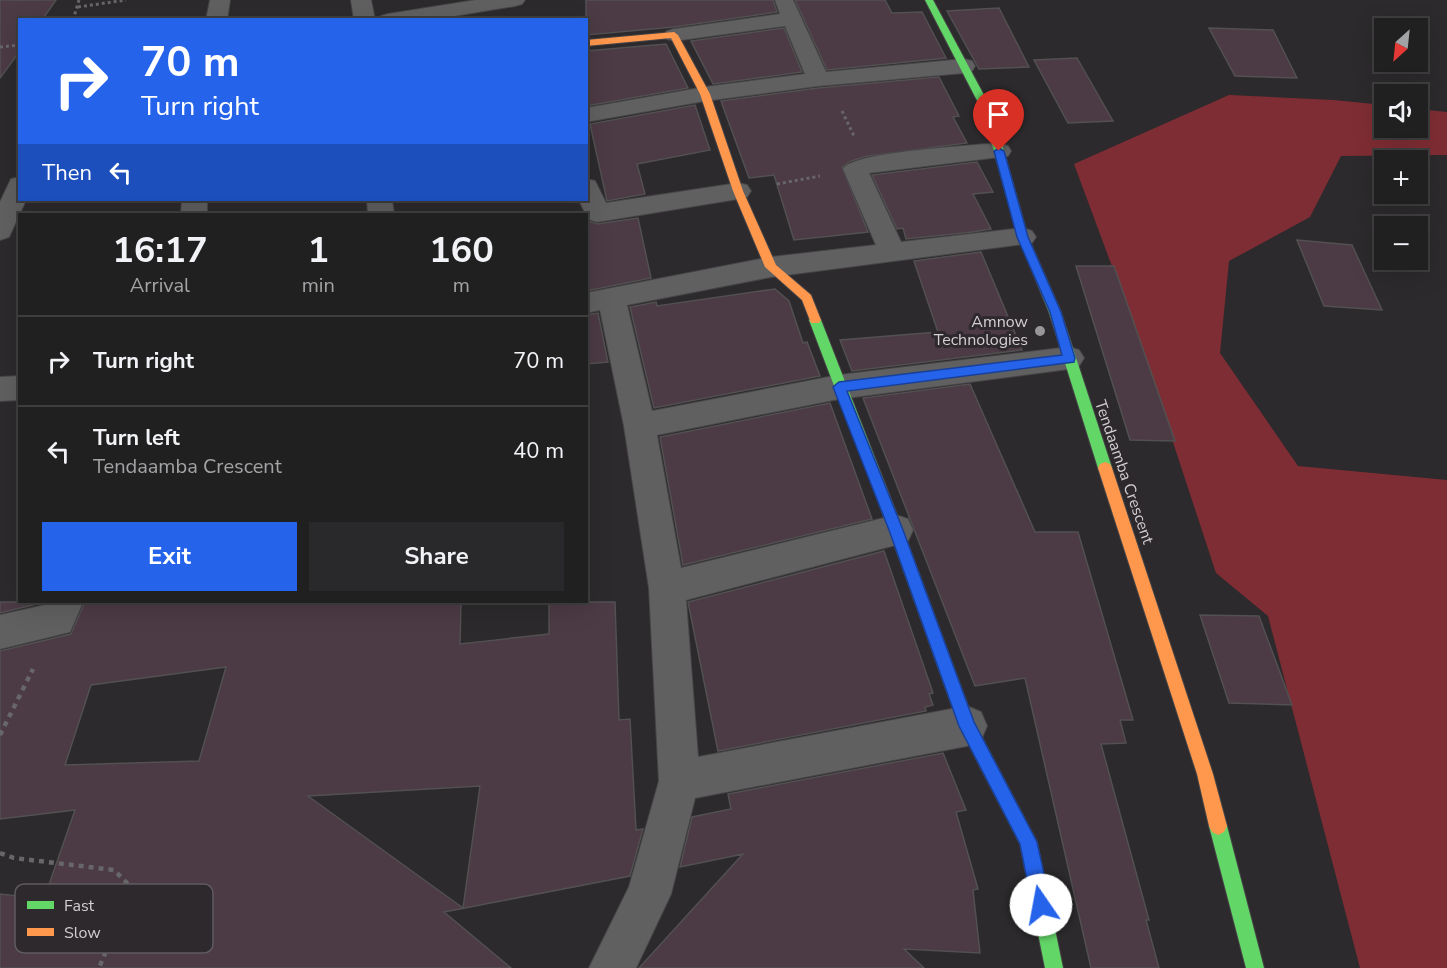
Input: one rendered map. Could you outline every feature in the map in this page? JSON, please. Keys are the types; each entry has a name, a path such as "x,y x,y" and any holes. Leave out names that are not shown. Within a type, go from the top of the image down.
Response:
{"street":[{"path":"216,18 220,0"},
{"path":"361,0 365,18"},
{"path":"401,18 515,0"},
{"path":"522,0 528,18"},
{"name":"Tendaamba Crescent","path":"929,0 988,112 1023,237 1055,312 1205,774 1256,968"},
{"path":"588,43 674,35 788,10 818,79"},
{"path":"674,35 705,94 738,191 771,267 807,298 839,387 896,530 967,726 1028,842 1054,968"},
{"path":"588,115 705,94 818,79 964,66"},
{"path":"893,253 861,166 999,151"},
{"path":"0,231 18,189"},
{"path":"588,192 597,213 738,191"},
{"path":"612,968 649,894 679,781 666,588 640,426 599,301 771,267 1023,237"},
{"path":"640,426 839,387 1069,358"},
{"path":"0,389 18,388"},
{"path":"666,588 896,530"},
{"path":"0,632 61,611"},
{"path":"679,781 967,726"}],"path":[{"path":"74,18 79,0"},
{"path":"78,7 126,0"},
{"path":"0,46 18,45"},
{"path":"738,191 861,166 831,88 818,79"},
{"path":"0,735 61,611"},
{"path":"0,853 14,858 114,870 128,884"},
{"path":"99,968 105,953"}],"shaded area":[{"path":"1229,95 1374,104 1374,138 1428,138 1428,110 1447,112 1447,155 1428,155 1428,150 1374,150 1374,156 1341,156 1310,217 1229,261 1220,353 1298,466 1447,480 1447,968 1360,968 1268,616 1216,573 1139,339 1074,164"}],"building":[{"path":"0,0 56,0 43,18 18,18 18,54 0,78"},
{"path":"586,0 773,0 777,12 674,27 588,35 588,18 586,18"},
{"path":"795,0 885,0 892,13 922,12 946,58 827,70"},
{"path":"999,8 1029,67 979,69 947,11"},
{"path":"784,28 802,72 713,84 691,41"},
{"path":"1209,28 1273,30 1297,78 1235,76"},
{"path":"666,44 688,88 588,106 588,51"},
{"path":"1077,58 1113,121 1068,123 1034,60"},
{"path":"939,77 959,116 953,117 967,143 868,156 851,161 842,167 868,232 794,240 774,175 749,178 721,101 818,88"},
{"path":"695,105 710,150 637,164 645,194 607,201 590,124"},
{"path":"977,162 993,192 973,194 991,229 973,232 906,239 903,228 897,229 872,175"},
{"path":"638,218 651,278 588,291 588,221 597,224"},
{"path":"1297,240 1352,245 1382,310 1324,306"},
{"path":"981,252 1022,350 852,371 840,340 938,332 914,261"},
{"path":"1076,266 1114,266 1175,441 1130,440"},
{"path":"775,289 789,301 803,343 807,342 820,376 654,408 630,307 656,302 657,306"},
{"path":"598,313 608,362 588,364 588,315"},
{"path":"970,384 1035,532 1078,532 1133,720 1120,720 1126,743 1101,744 1149,920 1146,920 1159,968 1091,968 1025,678 975,686 863,398"},
{"path":"830,403 872,519 683,565 660,437"},
{"path":"884,551 933,693 929,694 933,705 925,707 926,711 718,751 688,602"},
{"path":"0,602 41,603 0,613"},
{"path":"615,602 619,720 630,719 636,830 643,829 630,876 444,912 511,968 0,968 0,894 15,896 15,953 213,953 213,884 49,884 75,810 0,819 0,651 71,634 85,603 461,603 460,644 549,634 549,603","holes":["226,667 199,761 65,765 91,685","480,786 463,908 308,796"]},
{"path":"1200,615 1259,616 1292,705 1229,703"},
{"path":"943,753 966,810 956,812 978,889 973,890 980,953 904,949 924,968 639,968 743,854 680,867 692,817 731,809 728,794"}],"traffic: fast":[{"path":"929,0 988,112 1023,237 1055,312 1105,468"},
{"path":"815,320 896,530 967,726 1028,842 1054,968"},
{"path":"1218,826 1255,968"}],"traffic: slow":[{"path":"588,43 674,35 705,94 738,191 771,267 807,298 815,320"},
{"path":"1105,468 1205,774 1218,826"}],"place":[{"name":"Amnow Technologies","path":"1040,331"}],"route":[{"path":"999,151 1023,237 1055,312 1069,358 839,387 896,530 967,726 1028,842 1041,905"}]}
